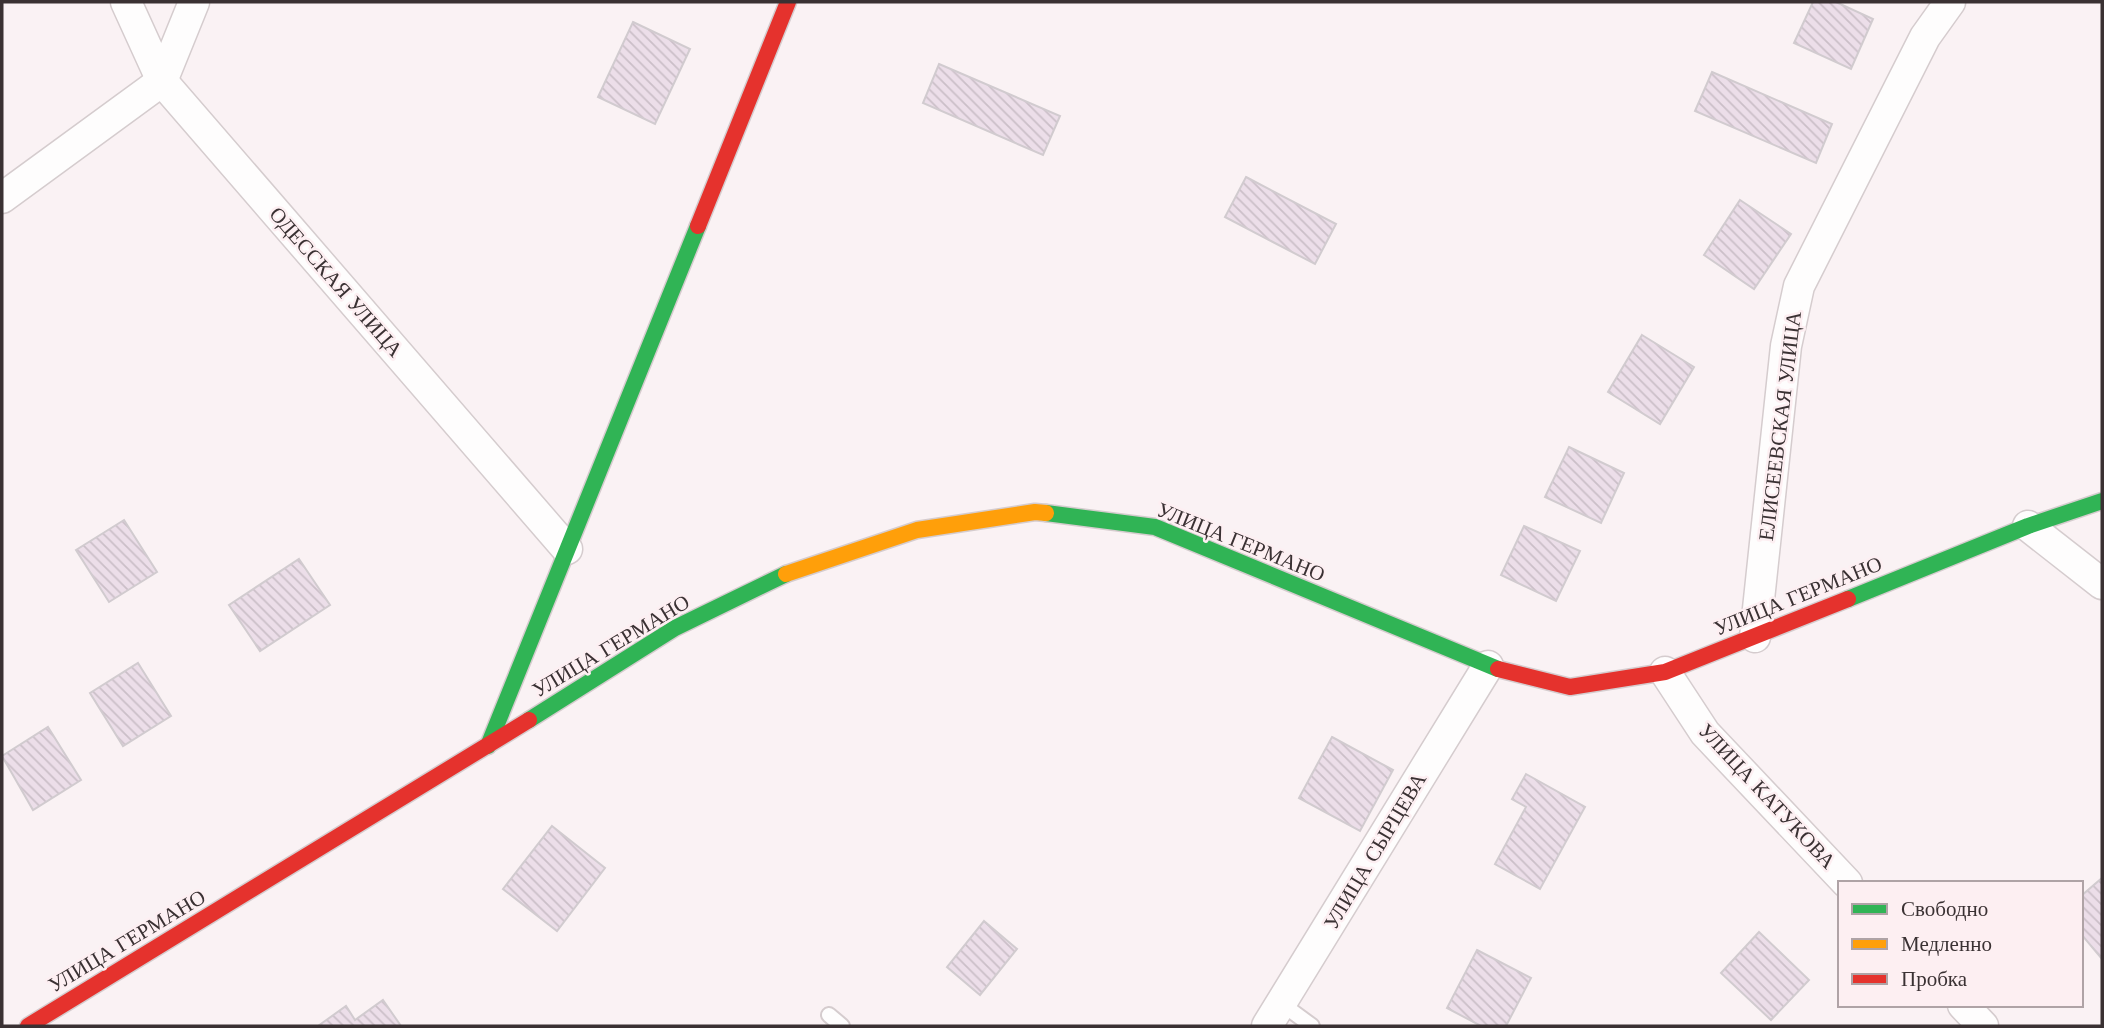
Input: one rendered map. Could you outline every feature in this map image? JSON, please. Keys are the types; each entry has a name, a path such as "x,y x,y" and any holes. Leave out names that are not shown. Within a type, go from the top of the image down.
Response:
{"main road":[{"path":"488,746 788,2"},
{"name":"УЛИЦА ГЕРМАНО","path":"28,1026 488,746 675,628 793,571 917,530 1035,512 1155,527 1488,666 1570,687 1665,672 2028,526 2102,501"}],"street":[{"name":"ОДЕССКАЯ УЛИЦА","path":"126,2 162,81 568,548"},
{"path":"2,198 162,81 194,2"},
{"name":"ЕЛИСЕЕВСКАЯ УЛИЦА","path":"1755,637 1786,346 1799,286 1925,37 1950,2"},
{"path":"2028,526 2102,584"},
{"name":"УЛИЦА СЫРЦЕВА","path":"1275,1015 1488,666"},
{"name":"УЛИЦА КАТУКОВА","path":"1665,672 1706,733 1845,881"},
{"path":"1965,1007 1983,1026"}],"lane":[{"path":"829,1015 842,1026"},
{"name":"УЛИЦА СЫРЦЕВА","path":"1275,1015 1312,1026"}],"building":[{"path":"1813,2 1836,2 1873,19 1851,69 1794,43"},
{"path":"633,22 690,49 655,124 598,97"},
{"path":"939,64 1060,116 1043,155 923,103"},
{"path":"1712,72 1832,124 1816,163 1695,111"},
{"path":"1246,177 1336,224 1315,264 1225,217"},
{"path":"1740,200 1791,234 1754,289 1704,255"},
{"path":"1642,335 1694,367 1660,424 1608,392"},
{"path":"1569,447 1624,473 1601,523 1545,497"},
{"path":"124,520 157,572 109,602 76,550"},
{"path":"1524,526 1580,551 1556,601 1501,575"},
{"path":"299,559 330,605 260,651 229,605"},
{"path":"138,663 171,716 123,746 90,693"},
{"path":"48,727 81,780 33,810 2,756"},
{"path":"1332,737 1393,770 1360,831 1299,798"},
{"path":"1526,774 1585,807 1540,889 1495,864 1526,807 1512,799"},
{"path":"552,826 605,868 557,931 503,889"},
{"path":"2102,878 2102,959 2083,936 2083,894"},
{"path":"984,921 1017,949 980,995 947,967"},
{"path":"1759,932 1809,980 1771,1020 1721,973"},
{"path":"1477,950 1531,978 1506,1026 1481,1026 1447,1008"},
{"path":"383,1000 401,1026 318,1026 346,1006 355,1020"}],"traffic: fast":[{"path":"488,746 698,226"},
{"path":"1848,599 2028,526 2102,501"},
{"path":"1046,513 1155,527 1498,669"},
{"path":"529,720 675,628 786,574"}],"traffic: slow":[{"path":"786,574 917,530 1035,512 1046,513"}],"traffic: jam":[{"path":"698,226 788,2"},
{"path":"1498,669 1570,687 1665,672 1848,599"},
{"path":"28,1026 529,720"}]}
